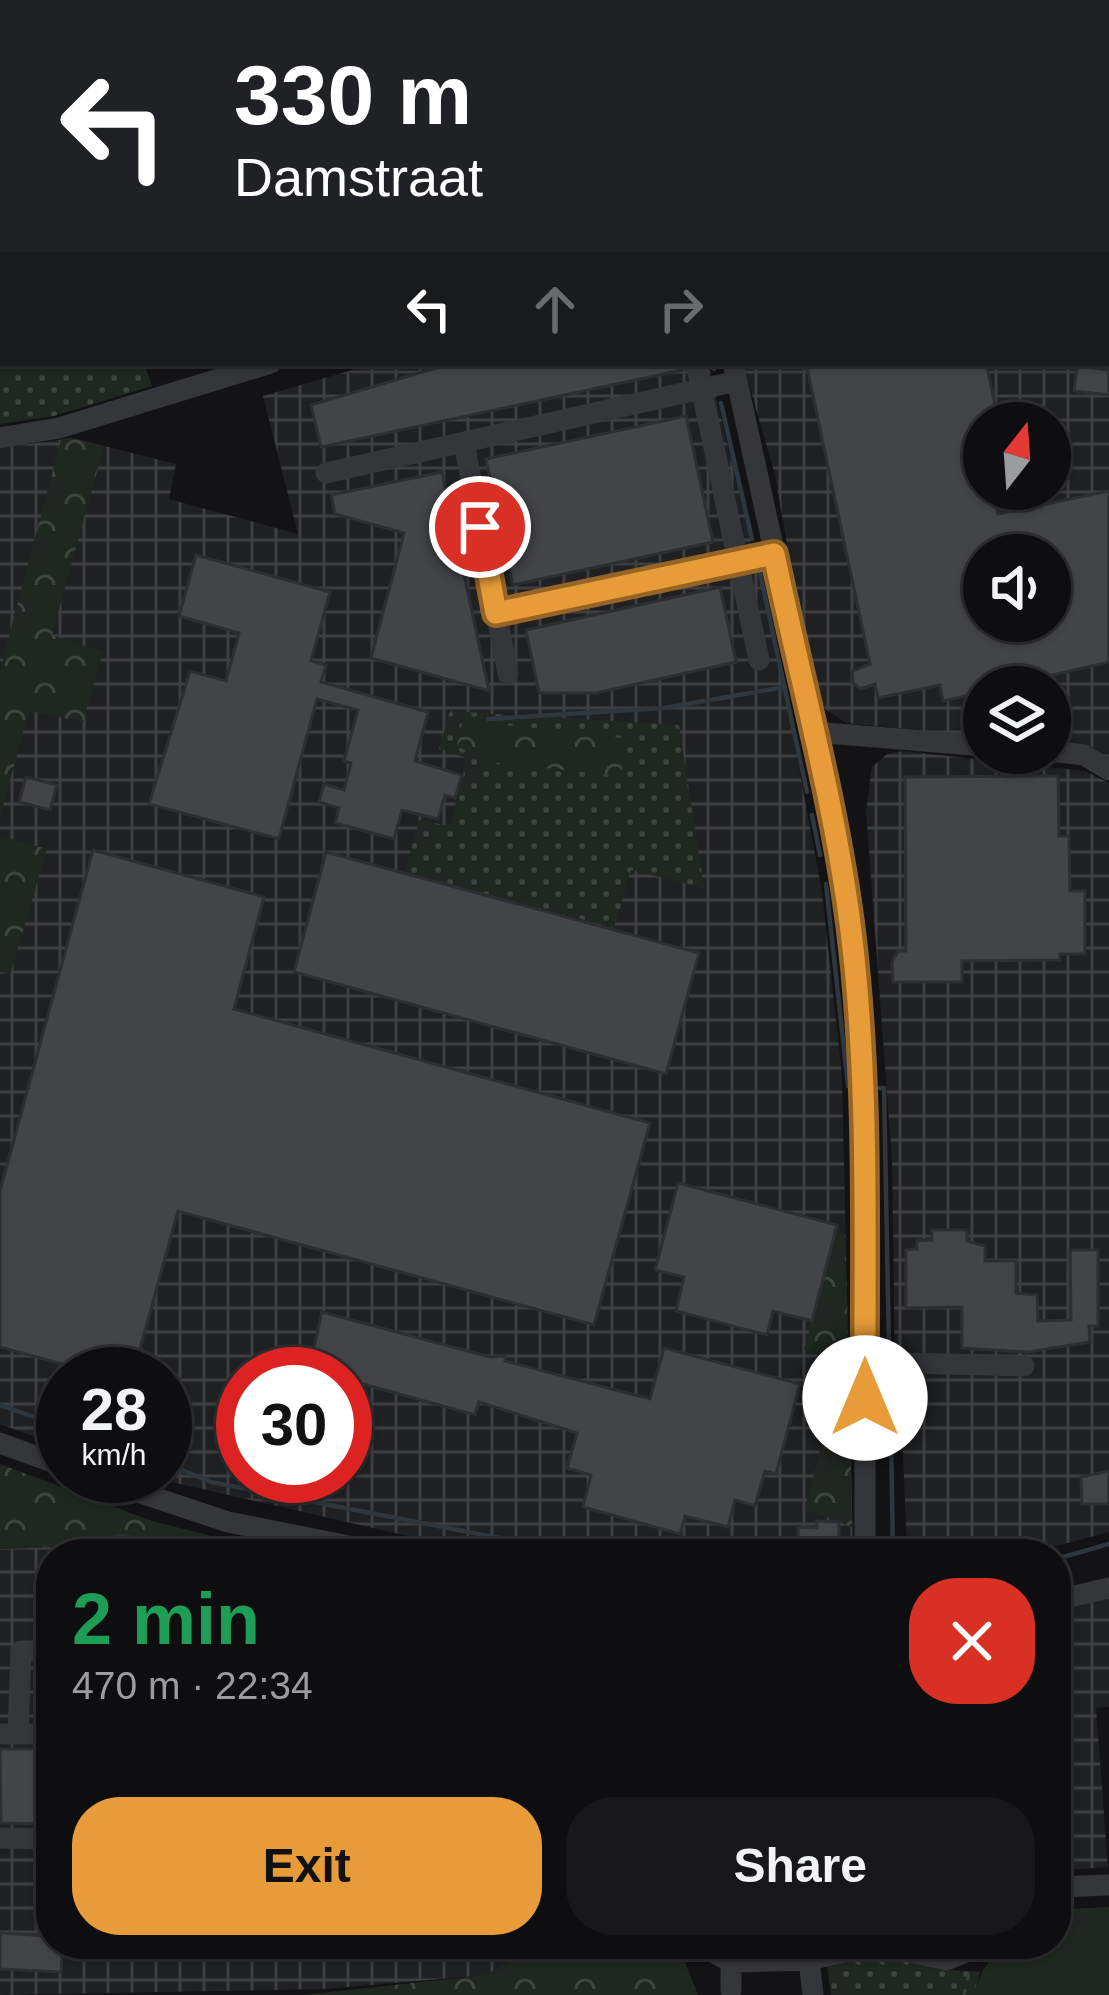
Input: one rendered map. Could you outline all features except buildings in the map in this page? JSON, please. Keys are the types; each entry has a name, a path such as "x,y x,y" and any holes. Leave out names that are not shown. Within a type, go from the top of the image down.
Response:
{"street":[{"path":"0,438 59,428 262,366"},
{"path":"697,366 759,660"},
{"path":"326,472 701,389 735,372 837,838 862,1041 865,1539"},
{"path":"464,442 508,674"},
{"path":"496,613 774,554"},
{"path":"814,732 963,744"},
{"path":"1071,753 1084,755 1109,770"},
{"path":"865,1361 1024,1366"},
{"path":"0,1443 36,1456"},
{"path":"171,1503 228,1522 314,1539"},
{"path":"1071,1597 1109,1588"},
{"path":"9,1734 21,1651 36,1652"},
{"path":"0,1838 36,1839"},
{"path":"1071,1890 1109,1885"},
{"path":"726,1959 813,1959"},
{"path":"809,1960 813,1995"},
{"path":"731,1962 731,1990"}],"shaded area":[{"path":"366,366 709,366 778,655 822,892 842,1075 853,1539 421,1539 263,1503 372,1503 372,1347 216,1347 216,1492 192,1487 192,1347 36,1347 36,1437 0,1424 0,448 72,438 176,464 169,499 298,534 263,396"},
{"path":"744,366 1109,366 1109,758 1090,746 1071,744 1071,666 963,666 963,735 846,723 824,708 807,662 775,475"},
{"path":"903,751 963,758 963,774 1071,774 1071,769 1109,783 1109,1532 1071,1542 906,1539 900,1376 895,1374 892,1160 866,811 872,767 887,754"},
{"path":"36,1548 36,1959 513,1959 486,1975 325,1989 0,1995 0,1549"},
{"path":"1109,1598 1109,1707 1096,1708 1108,1867 1071,1870 1071,1607"}],"green space":[{"path":"0,366 145,366 152,386 54,416 0,424"},
{"path":"61,439 104,446 52,635 103,652 83,722 29,711 0,817 0,670"},
{"path":"450,711 679,725 704,888 631,870 614,928 405,872 419,820 450,826 467,758 439,749"},
{"path":"463,720 629,739 620,776 489,762 457,746"},
{"path":"0,836 47,849 10,975 0,972"},
{"path":"835,1233 845,1234 852,1527 805,1509 842,1363 804,1350"},
{"path":"0,1464 36,1478 36,1503 104,1503 223,1539 36,1539 36,1548 0,1549"},
{"path":"1109,1907 1109,1995 974,1995 992,1959 1071,1959 1071,1909"},
{"path":"513,1959 684,1959 698,1995 303,1995 486,1975"},
{"path":"826,1959 916,1959 936,1969 980,1972 974,1995 831,1995"}],"waterway":[{"path":"721,403 752,539"},
{"path":"760,573 807,792"},
{"path":"488,719 664,708 785,687"},
{"path":"812,815 820,855"},
{"path":"826,884 848,1086"},
{"path":"879,1088 884,1088 889,1348"},
{"path":"890,1376 893,1539"},
{"path":"0,1405 36,1418"},
{"path":"192,1474 211,1482 505,1539"},
{"path":"1071,1555 1109,1544"}],"route":[{"path":"480,527 496,613 774,554 837,838 851,928 866,1149 865,1398"}]}
